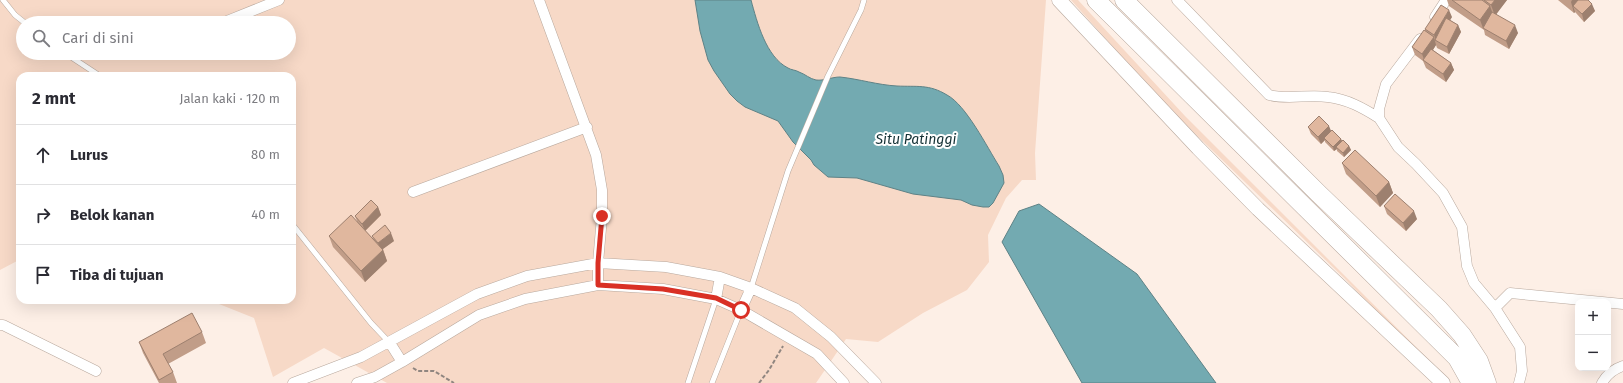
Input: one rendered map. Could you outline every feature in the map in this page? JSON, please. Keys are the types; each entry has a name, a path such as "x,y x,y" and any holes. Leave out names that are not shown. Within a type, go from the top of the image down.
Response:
{"highway":[{"path":"1096,0 1458,358 1471,383"},
{"path":"1124,0 1313,188 1439,309 1462,335 1479,361 1487,383"}],"main road":[{"path":"1059,0 1198,148 1258,209 1443,383"}],"street":[{"path":"239,16 279,0"},
{"path":"539,0 587,127 596,155 602,190 598,285"},
{"path":"1177,0 1269,96 1281,98 1327,97 1360,106 1379,118 1398,147 1443,193 1462,227 1467,266 1474,283 1496,308 1520,347 1522,371 1519,383"},
{"path":"1379,118 1379,109 1386,84 1427,29 1446,0"},
{"path":"413,192 587,127"},
{"path":"293,383 361,358 477,294 528,276 598,263 666,267 720,277 751,288 795,308 831,337 876,383"},
{"path":"716,298 720,277"},
{"path":"357,383 375,377 402,362 479,315 525,299 598,285 663,289 716,298 788,336 817,354 844,383"},
{"path":"741,310 751,288"},
{"path":"1496,308 1510,292 1623,304"},
{"path":"0,325 3,325 96,371"},
{"path":"390,343 402,362"},
{"path":"1602,383 1609,374 1623,366"}],"lane":[{"path":"3,0 16,16"},
{"path":"751,288 788,171 828,76 861,10 864,0"},
{"path":"76,60 94,72"},
{"path":"296,229 371,323 390,343"},
{"path":"688,383 716,298"},
{"path":"712,383 741,310"}],"path":[{"path":"759,383 769,370 788,336"},
{"path":"402,362 418,371 434,371 454,383"}],"shaded area":[{"path":"0,0 1046,0 1035,153 1036,180 1022,180 1006,198 988,235 989,262 967,290 923,313 878,342 846,339 816,383 387,383 324,348 273,377 254,318 219,304 296,304 296,72 16,72 16,262 0,270"},
{"path":"1071,0 1078,0 1185,116 1436,367 1434,370 1344,278 1180,119"}],"water":[{"name":"Situ Patinggi","path":"695,0 751,0 764,38 774,56 780,63 788,68 816,80 840,77 897,86 917,86 929,88 941,91 947,95 954,100 969,117 1003,175 1004,183 993,203 989,207 983,207 972,205 961,200 913,194 857,178 828,177 814,165 793,142 778,121 745,107 730,94 708,60 700,31"},
{"path":"1039,204 1137,274 1216,383 1082,383 1002,242 1019,211"}],"building":[{"path":"1452,0 1482,0 1490,6 1480,20"},
{"path":"1484,0 1495,0 1491,5"},
{"path":"1578,0 1588,0 1592,4 1582,14 1573,6"},
{"path":"1441,5 1449,10 1434,35 1425,29"},
{"path":"1492,12 1515,25 1506,41 1483,28"},
{"path":"1446,18 1458,25 1447,47 1435,40"},
{"path":"1424,30 1434,37 1422,54 1412,47"},
{"path":"1431,49 1451,63 1443,74 1423,60"},
{"path":"1319,116 1329,126 1318,137 1308,127"},
{"path":"1332,130 1341,139 1333,147 1324,138"},
{"path":"1343,140 1349,146 1343,153 1336,147"},
{"path":"1355,150 1389,182 1376,196 1342,163"},
{"path":"1395,194 1414,211 1403,223 1384,206"},
{"path":"371,200 378,207 362,224 355,216"},
{"path":"351,215 383,250 361,271 329,236"},
{"path":"385,225 391,233 378,243 372,236"},
{"path":"192,313 202,332 163,354 173,372 159,380 139,342"}],"route":[{"path":"602,216 598,263 598,285 663,289 716,298 741,310"}]}
